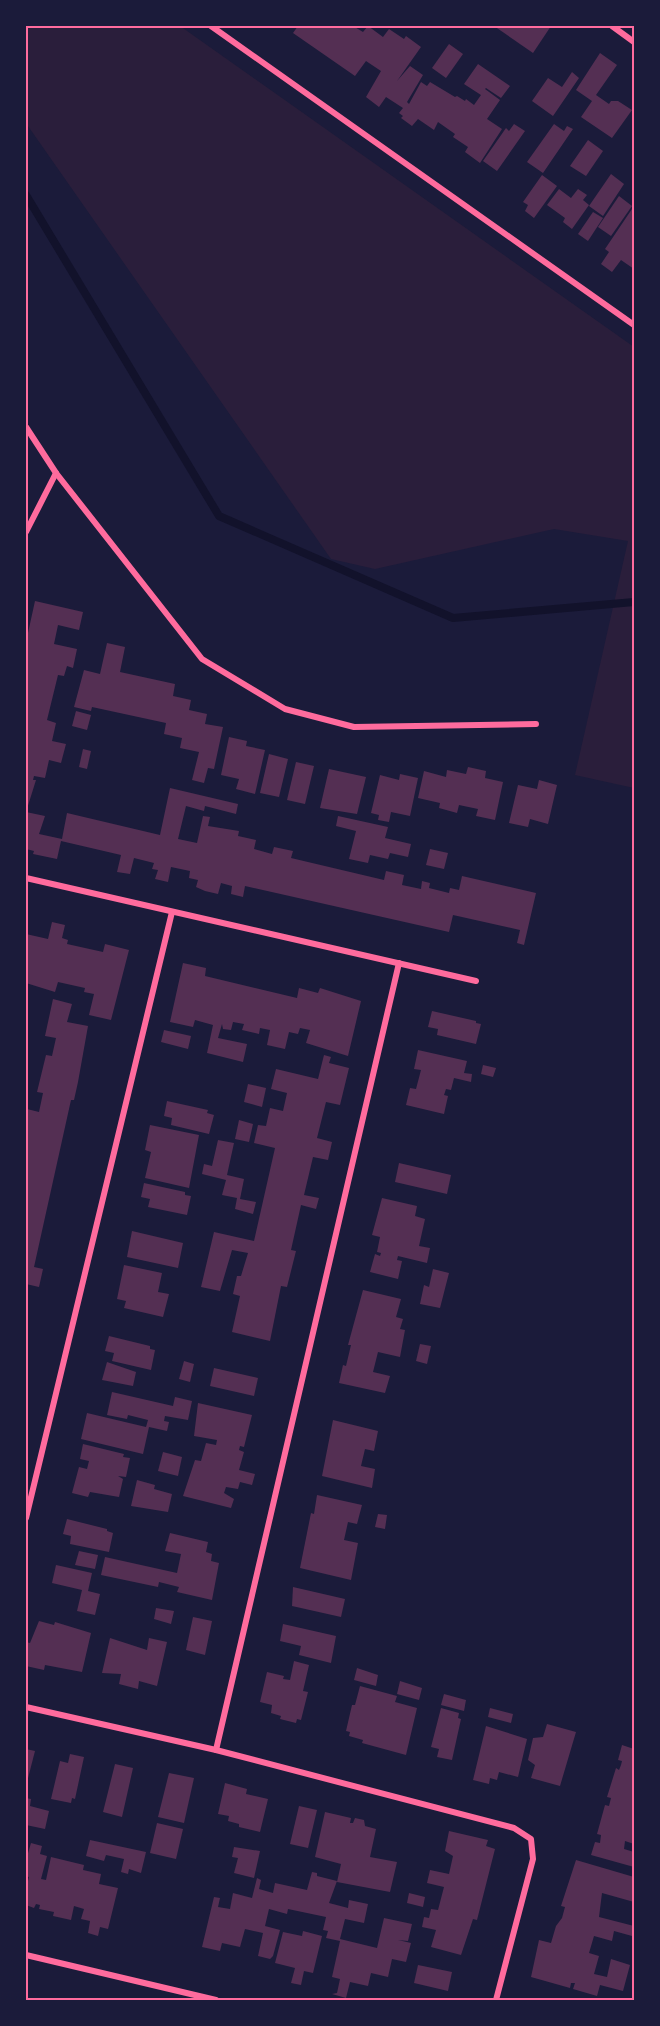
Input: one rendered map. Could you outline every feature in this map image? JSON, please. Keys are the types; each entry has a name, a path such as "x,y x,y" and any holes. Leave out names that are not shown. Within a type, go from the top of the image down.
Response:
{"street":[{"path":"211,26 634,325"},
{"path":"612,26 634,42"},
{"path":"26,427 56,473 202,658 285,709 354,727 536,724"},
{"path":"26,532 56,473"},
{"path":"26,878 476,981"},
{"path":"26,1518 172,912"},
{"path":"216,1750 399,963"},
{"path":"26,1707 216,1750 514,1828 531,1839 533,1859 496,2001"},
{"path":"26,1955 216,2001"}],"shaded area":[{"path":"26,26 180,26 634,347 634,788 575,775 628,541 554,529 375,569 331,559 28,126 26,127"}],"building":[{"path":"298,26 353,26 363,32 368,26 383,37 389,29 404,39 406,36 421,47 397,81 410,66 423,75 407,102 409,104 421,82 427,86 430,82 474,105 481,95 464,84 478,64 510,86 501,98 485,89 500,100 487,119 502,129 480,163 465,152 468,147 453,137 455,134 438,122 434,130 418,119 412,126 401,118 403,116 399,113 403,108 386,97 379,107 366,97 381,71 366,61 355,76 293,33"},
{"path":"494,26 551,26 533,53"},
{"path":"449,44 463,54 446,78 432,68"},
{"path":"600,53 617,65 596,95 609,104 611,101 618,101 632,110 612,138 581,117 592,101 576,90"},
{"path":"572,72 579,78 553,116 532,101 548,78 562,87"},
{"path":"514,124 525,131 497,171 483,161 506,128 509,131"},
{"path":"554,124 564,131 567,126 573,129 543,173 527,162"},
{"path":"588,140 603,151 586,176 570,166"},
{"path":"611,174 624,184 603,216 589,206"},
{"path":"542,175 557,186 534,218 525,211 528,205 523,202"},
{"path":"559,189 571,198 578,189 587,195 583,200 589,205 572,229 563,222 565,218 547,205"},
{"path":"619,196 632,206 611,236 598,227"},
{"path":"634,206 634,269 621,260 612,272 601,264 609,252 605,249"},
{"path":"593,212 603,218 588,241 578,234"},
{"path":"35,601 83,612 79,630 58,625 54,644 77,649 73,668 67,666 64,676 58,675 47,720 56,723 52,741 66,744 61,763 49,760 45,778 34,776 33,780 36,780 26,812 26,642"},
{"path":"107,643 125,647 120,672 175,684 173,696 191,700 189,710 207,714 205,724 223,727 214,769 208,768 204,783 192,780 199,752 180,748 182,738 164,734 166,723 92,707 91,711 74,707 84,670 100,674"},
{"path":"76,711 91,715 87,730 72,726"},
{"path":"229,737 247,741 246,746 265,750 255,794 236,789 239,779 221,775"},
{"path":"83,749 91,751 87,769 79,767"},
{"path":"269,754 288,759 279,797 260,793"},
{"path":"296,762 314,766 305,804 287,800"},
{"path":"468,767 486,771 485,778 503,782 495,820 476,816 478,809 459,805 457,813 439,808 440,803 418,798 424,771 446,777 447,770 466,774"},
{"path":"329,769 366,777 357,814 320,808"},
{"path":"400,774 418,778 410,816 391,812 389,822 378,820 379,815 371,813 380,775 399,780"},
{"path":"539,780 557,785 548,824 530,819 528,827 509,823 518,785 537,789"},
{"path":"170,788 238,804 236,814 205,806 204,811 186,806 178,839 197,843 203,816 210,817 208,826 239,831 238,836 256,840 254,849 272,854 274,847 293,851 291,858 384,880 386,871 404,875 402,885 421,889 422,881 430,883 429,888 449,893 450,888 459,890 462,876 536,893 524,945 517,943 520,930 453,915 449,932 245,886 243,897 231,894 232,886 221,883 218,894 205,891 196,887 198,880 189,878 190,871 171,867 168,882 155,879 158,870 152,869 154,863 134,858 130,874 117,872 121,855 61,841 57,859 33,854 34,851 26,849 26,812 45,816 39,834 62,839 67,813 160,835"},
{"path":"338,816 388,827 385,838 411,844 408,857 390,853 388,859 370,855 368,863 349,859 356,831 336,826"},
{"path":"430,849 448,853 444,869 426,865"},
{"path":"52,922 65,925 62,938 68,940 67,944 103,952 105,944 129,950 111,1020 89,1015 94,994 84,992 85,988 58,982 55,992 26,983 26,934 48,939"},
{"path":"183,963 206,968 205,976 297,998 299,988 318,993 320,988 361,1001 348,1056 306,1043 310,1030 300,1028 298,1034 289,1032 285,1049 267,1045 270,1030 260,1028 259,1034 242,1030 244,1024 233,1022 231,1030 223,1029 222,1024 218,1038 247,1044 243,1062 207,1053 213,1025 195,1020 193,1027 170,1022"},
{"path":"53,999 72,1004 67,1022 88,1026 74,1100 71,1100 34,1267 43,1269 39,1287 26,1284 26,1118 27,1109 39,1112 43,1093 37,1092 46,1055 52,1056 56,1038 45,1036"},
{"path":"432,1011 481,1024 476,1044 437,1035 438,1029 428,1027"},
{"path":"164,1030 191,1036 188,1049 161,1042"},
{"path":"418,1050 467,1061 464,1073 472,1074 471,1082 454,1078 451,1090 446,1089 444,1095 448,1096 444,1114 406,1105 410,1088 416,1089 421,1070 414,1069"},
{"path":"324,1055 331,1057 329,1063 349,1068 340,1105 326,1102 317,1138 332,1142 328,1160 313,1157 304,1195 319,1198 316,1209 301,1205 291,1250 296,1251 287,1287 281,1286 270,1341 232,1332 240,1296 233,1294 237,1276 241,1276 248,1253 232,1250 220,1291 201,1287 214,1232 254,1241 275,1148 254,1143 258,1125 266,1126 270,1108 283,1111 287,1093 271,1089 276,1069 318,1079"},
{"path":"483,1065 496,1068 493,1077 481,1074"},
{"path":"248,1084 266,1088 262,1107 244,1102"},
{"path":"167,1101 208,1110 207,1113 214,1115 209,1134 171,1125 172,1118 164,1116"},
{"path":"239,1120 253,1124 249,1142 235,1139"},
{"path":"150,1125 199,1135 189,1188 145,1178 151,1152 145,1150"},
{"path":"218,1140 234,1143 227,1175 244,1179 240,1199 256,1202 253,1214 235,1209 237,1198 222,1195 226,1180 202,1174 204,1164 212,1166"},
{"path":"399,1163 451,1175 447,1194 395,1182"},
{"path":"144,1183 185,1192 185,1195 191,1196 187,1215 148,1207 150,1199 141,1197"},
{"path":"382,1198 417,1206 415,1216 425,1219 419,1246 430,1248 427,1263 398,1256 397,1260 402,1261 398,1279 370,1272 375,1254 380,1256 381,1253 377,1252 380,1237 372,1235"},
{"path":"132,1231 183,1243 178,1268 127,1257"},
{"path":"124,1265 162,1273 158,1292 169,1294 163,1317 124,1308 126,1301 117,1299"},
{"path":"433,1269 449,1273 440,1308 420,1304 424,1285 429,1287"},
{"path":"363,1290 401,1299 396,1317 403,1319 400,1329 405,1330 400,1357 378,1352 373,1372 390,1376 385,1393 339,1383 343,1365 346,1366 351,1345 348,1345"},
{"path":"109,1336 150,1346 150,1349 155,1350 151,1370 112,1361 114,1353 105,1351"},
{"path":"420,1344 431,1346 427,1364 416,1361"},
{"path":"184,1361 194,1364 190,1382 179,1379"},
{"path":"107,1362 136,1372 133,1386 102,1380"},
{"path":"214,1368 258,1378 254,1396 210,1386"},
{"path":"112,1392 173,1406 175,1397 192,1401 188,1420 165,1416 164,1421 169,1422 167,1431 149,1427 143,1454 81,1439 87,1413 146,1427 148,1420 128,1415 127,1419 107,1415"},
{"path":"198,1403 252,1415 244,1447 240,1446 239,1450 244,1452 239,1470 255,1474 252,1485 240,1482 238,1489 226,1487 224,1493 234,1499 231,1508 183,1496 195,1460 201,1461 206,1443 216,1445 217,1440 194,1436"},
{"path":"333,1420 378,1431 374,1451 365,1449 361,1466 375,1469 372,1488 322,1476"},
{"path":"83,1444 124,1454 123,1457 130,1458 126,1477 118,1476 123,1479 119,1497 90,1492 88,1497 72,1493 79,1467 87,1469 89,1461 80,1459"},
{"path":"163,1452 182,1457 178,1476 158,1471"},
{"path":"137,1480 155,1485 154,1489 172,1494 168,1512 131,1506"},
{"path":"317,1495 362,1505 357,1524 348,1522 344,1540 358,1543 351,1580 300,1568"},
{"path":"378,1514 387,1515 385,1529 375,1527"},
{"path":"67,1519 107,1529 113,1533 109,1552 70,1544 71,1536 63,1534"},
{"path":"170,1533 208,1542 206,1552 212,1554 211,1561 219,1563 212,1600 177,1592 179,1587 159,1582 158,1587 101,1575 105,1557 177,1573 181,1554 165,1551"},
{"path":"79,1551 98,1555 95,1569 75,1565"},
{"path":"56,1565 92,1573 88,1591 100,1594 95,1615 77,1611 82,1590 52,1583"},
{"path":"293,1587 345,1599 341,1617 292,1606"},
{"path":"156,1608 174,1611 171,1624 154,1619"},
{"path":"193,1617 212,1621 205,1655 186,1650"},
{"path":"39,1621 54,1625 55,1622 91,1633 82,1672 45,1665 44,1670 26,1666 26,1642 30,1643"},
{"path":"283,1624 336,1636 331,1663 299,1655 301,1646 280,1641"},
{"path":"110,1638 147,1650 149,1638 167,1642 157,1686 139,1681 138,1689 119,1684 121,1674 102,1673"},
{"path":"294,1661 309,1665 303,1691 308,1692 301,1720 297,1719 296,1723 280,1719 281,1716 271,1713 272,1705 260,1702 267,1672 284,1676 283,1679 290,1680"},
{"path":"357,1668 378,1675 376,1686 354,1680"},
{"path":"400,1681 422,1688 419,1700 397,1694"},
{"path":"360,1686 397,1696 395,1702 417,1708 406,1755 362,1743 363,1740 349,1736 350,1732 346,1731 352,1705 355,1705"},
{"path":"444,1694 466,1700 464,1711 441,1705"},
{"path":"441,1708 459,1713 458,1718 461,1719 452,1760 437,1757 439,1749 431,1747"},
{"path":"490,1708 513,1714 511,1723 488,1717"},
{"path":"547,1724 576,1732 560,1786 531,1778 535,1765 528,1760 533,1738 543,1737"},
{"path":"486,1726 527,1739 518,1777 499,1772 497,1780 490,1778 489,1784 473,1780"},
{"path":"622,1745 634,1749 634,1844 625,1841 624,1849 634,1852 634,1867 591,1855 595,1842 600,1843 601,1835 597,1834 605,1805 609,1806 611,1798 607,1797 616,1768 619,1770 621,1765 622,1761 618,1760"},
{"path":"26,1749 35,1751 26,1786"},
{"path":"70,1754 84,1757 75,1799 72,1798 71,1803 51,1799 60,1761 68,1763"},
{"path":"115,1764 133,1768 122,1817 103,1812"},
{"path":"169,1773 194,1778 184,1823 158,1817"},
{"path":"225,1783 247,1789 246,1794 268,1799 260,1832 239,1827 239,1824 228,1821 229,1816 218,1814"},
{"path":"26,1798 31,1799 30,1806 49,1811 45,1829 26,1825"},
{"path":"299,1806 317,1810 308,1848 290,1844"},
{"path":"325,1812 351,1818 350,1823 353,1823 355,1818 364,1820 365,1826 376,1829 370,1857 397,1862 390,1892 337,1882 341,1864 315,1857"},
{"path":"157,1823 183,1829 176,1859 150,1853"},
{"path":"449,1831 488,1840 486,1846 495,1849 477,1920 473,1919 461,1955 431,1947 436,1930 422,1927 424,1917 429,1918 431,1909 438,1910 444,1887 427,1883 430,1870 449,1874 453,1856 445,1851"},
{"path":"90,1840 146,1852 141,1873 129,1869 128,1874 121,1872 124,1859 106,1855 104,1861 86,1856"},
{"path":"31,1843 42,1846 40,1854 47,1856 41,1879 46,1880 51,1857 84,1865 83,1870 101,1874 99,1884 118,1888 108,1929 100,1927 98,1936 88,1933 90,1921 81,1919 84,1909 74,1906 71,1920 53,1916 54,1912 39,1909 40,1905 36,1904 34,1908 26,1905 26,1880 28,1881 29,1877 26,1876 26,1860"},
{"path":"234,1847 260,1851 254,1878 234,1873 238,1858 232,1857"},
{"path":"576,1860 634,1877 634,1902 602,1893 599,1917 634,1926 632,1936 614,1931 612,1941 594,1936 589,1953 599,1956 594,1974 607,1977 611,1959 630,1965 623,1991 600,1985 597,1996 573,1989 575,1983 571,1983 570,1988 531,1977 539,1940 551,1943 556,1926 562,1918 565,1907 561,1906"},
{"path":"312,1872 317,1873 317,1876 337,1881 329,1903 348,1908 349,1900 368,1904 364,1923 345,1919 340,1939 377,1948 384,1918 412,1924 408,1941 398,1940 411,1943 406,1962 392,1959 388,1977 371,1973 368,1986 350,1982 346,1998 332,1994 337,1993 340,1979 332,1977 340,1941 326,1938 328,1931 323,1930 326,1917 288,1909 287,1914 269,1909 265,1926 280,1930 273,1956 270,1959 258,1956 263,1933 245,1929 240,1947 222,1943 220,1951 202,1947 214,1897 220,1898 218,1907 230,1909 233,1893 252,1898 257,1878 261,1880 259,1889 273,1893 275,1883 307,1890"},
{"path":"409,1893 425,1897 423,1907 407,1903"},
{"path":"303,1931 322,1936 313,1973 304,1971 301,1985 291,1983 295,1968 275,1963 283,1932 302,1936"},
{"path":"418,1965 452,1972 448,1991 414,1983"}],"waterway":[{"path":"26,195 219,516 453,618 634,602"}]}
